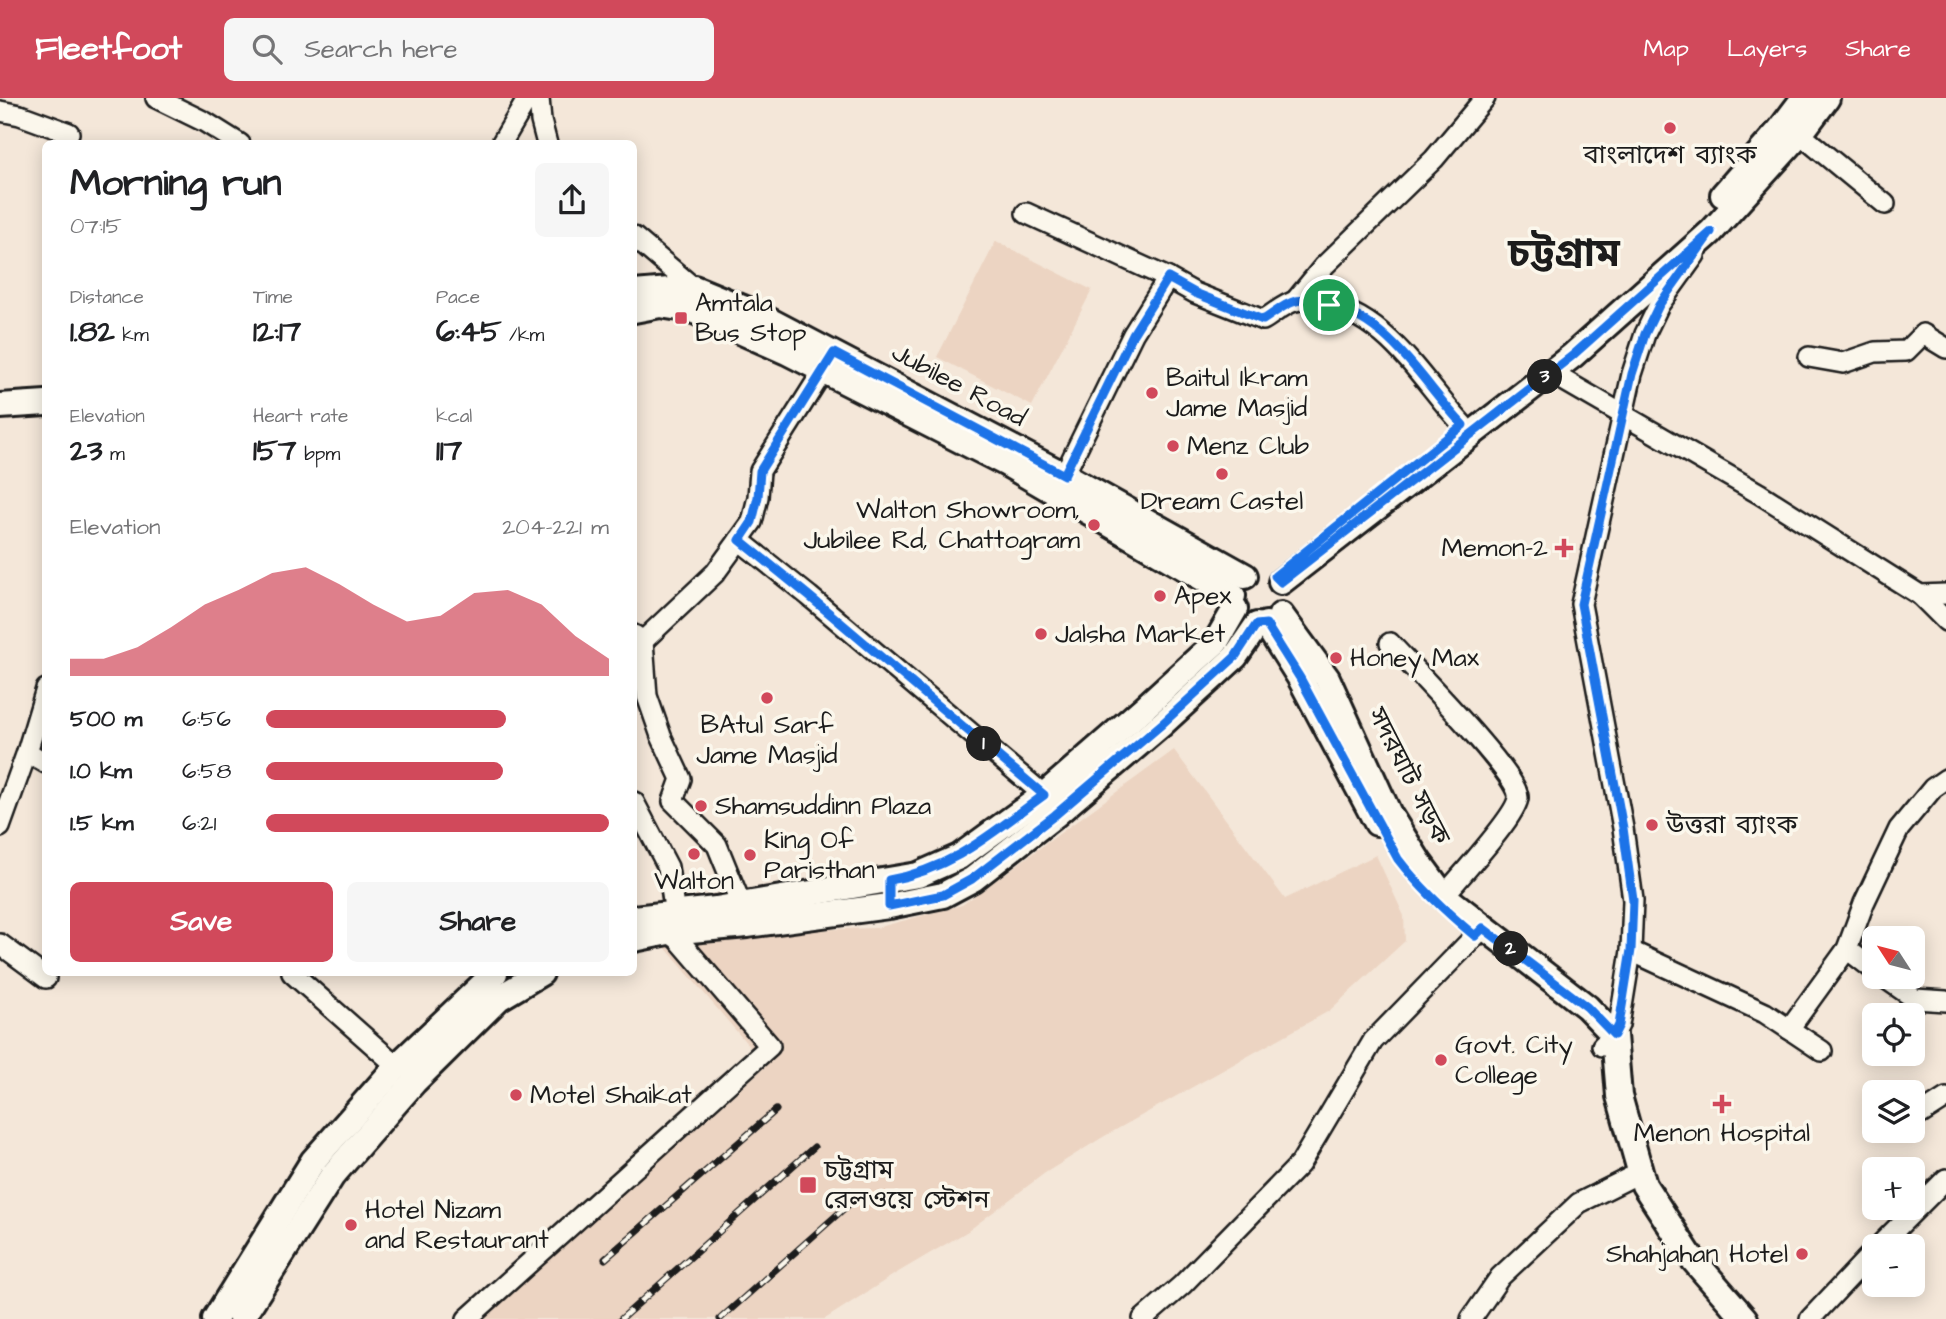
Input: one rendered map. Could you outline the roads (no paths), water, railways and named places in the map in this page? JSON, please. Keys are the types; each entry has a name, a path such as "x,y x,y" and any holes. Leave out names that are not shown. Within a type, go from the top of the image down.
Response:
{"main road":[{"path":"1278,579 1566,341 1696,224 1779,131 1804,98"},
{"path":"1278,579 1551,373 1711,232 1800,134 1826,98"},
{"name":"Jubilee Road","path":"637,293 694,288 755,313 829,362 1064,475 1238,593"},
{"path":"637,309 660,305 692,310 787,352 829,362 1238,593 1248,622 1268,621"},
{"path":"0,406 42,403"},
{"path":"0,422 42,419"},
{"path":"637,918 672,923 747,925 889,906 943,895 983,871 1055,815 1162,724 1235,657 1287,598 1278,579 1260,571 1238,593 1216,642 1044,795 959,857 918,875 741,904 672,923 637,938"},
{"name":"সদরঘাট সড়ক","path":"1268,621 1327,678 1389,814 1444,896 1479,932"},
{"name":"সদরঘাট সড়ক","path":"1268,621 1398,859 1432,900 1587,1007 1608,1040"},
{"path":"889,880 889,906"},
{"path":"215,1319 313,1161 397,1066 492,976"},
{"path":"248,1316 341,1165 414,1082 499,998 536,976"},
{"path":"1608,1040 1610,1097 1634,1188 1691,1273 1733,1319"},
{"path":"1608,1040 1619,1096 1644,1185 1690,1256 1745,1319"}],"street":[{"path":"156,98 205,122 234,140"},
{"path":"502,140 527,98"},
{"path":"539,98 546,140"},
{"path":"1026,212 1195,293 1263,320 1296,300 1324,266 1434,159 1485,98"},
{"path":"0,111 69,133"},
{"path":"1800,134 1885,204"},
{"path":"1608,1040 1619,1025 1631,950 1633,900 1581,604 1600,512 1645,334 1659,305 1711,232"},
{"path":"637,240 694,288"},
{"path":"1064,475 1133,334 1168,278"},
{"path":"1296,300 1329,305 1361,317 1387,336 1463,425"},
{"path":"1810,357 1843,363 1875,352 1906,351 1923,334 1946,348"},
{"path":"741,904 717,845 673,801 681,779 661,736 647,696 638,638 715,573 740,540 752,522 760,471 829,362"},
{"path":"1551,373 1760,494 1920,595 1946,621"},
{"path":"740,540 1044,795"},
{"path":"1920,595 1946,594"},
{"path":"1390,643 1474,734 1517,787 1518,800 1500,829 1444,896"},
{"path":"0,827 42,702"},
{"path":"27,752 42,761"},
{"path":"1789,1029 1847,949 1864,903 1899,829 1933,788 1946,779"},
{"path":"467,1319 770,1046 678,939 672,923 668,867 637,808"},
{"path":"1143,1319 1182,1285 1300,1164 1373,1041 1479,932"},
{"path":"0,944 42,975"},
{"path":"1847,949 1862,961"},
{"path":"1631,950 1765,1013 1822,1051"},
{"path":"295,976 397,1066"},
{"path":"1901,989 1915,999 1946,1001"},
{"path":"1925,1111 1946,1098"},
{"path":"1471,1319 1500,1277 1580,1203 1631,1177"},
{"path":"1891,1234 1946,1179"},
{"path":"1810,1319 1862,1264"}],"railway":[{"path":"605,1259 776,1110"},
{"path":"621,1319 814,1147"},
{"path":"720,1319 857,1197"}],"place":[{"name":"বাংলাদেশ ব্যাংক","path":"1670,128"},
{"name":"Amtala Bus Stop","path":"681,318"},
{"name":"Baitul Ikram Jame Masjid","path":"1152,393"},
{"name":"Menz Club","path":"1173,446"},
{"name":"Dream Castel","path":"1222,474"},
{"name":"Walton Showroom, Jubilee Rd, Chattogram","path":"1094,525"},
{"name":"Memon-2","path":"1564,548"},
{"name":"Apex","path":"1160,596"},
{"name":"Jalsha Market","path":"1041,634"},
{"name":"Honey Max","path":"1336,658"},
{"name":"BAtul Sarf Jame Masjid","path":"767,698"},
{"name":"Shamsuddinn Plaza","path":"701,806"},
{"name":"উত্তরা ব্যাংক","path":"1652,825"},
{"name":"Walton","path":"694,854"},
{"name":"King Of Paristhan","path":"750,855"},
{"name":"Govt. City College","path":"1441,1060"},
{"name":"Motel Shaikat","path":"516,1095"},
{"name":"Menon Hospital","path":"1722,1104"},
{"name":"চট্টগ্রাম রেলওয়ে স্টেশন","path":"808,1185"},
{"name":"Hotel Nizam and Restaurant","path":"351,1225"},
{"name":"Shahjahan Hotel","path":"1802,1254"}],"district":[{"name":"চট্টগ্রাম","path":"1564,254"}]}
